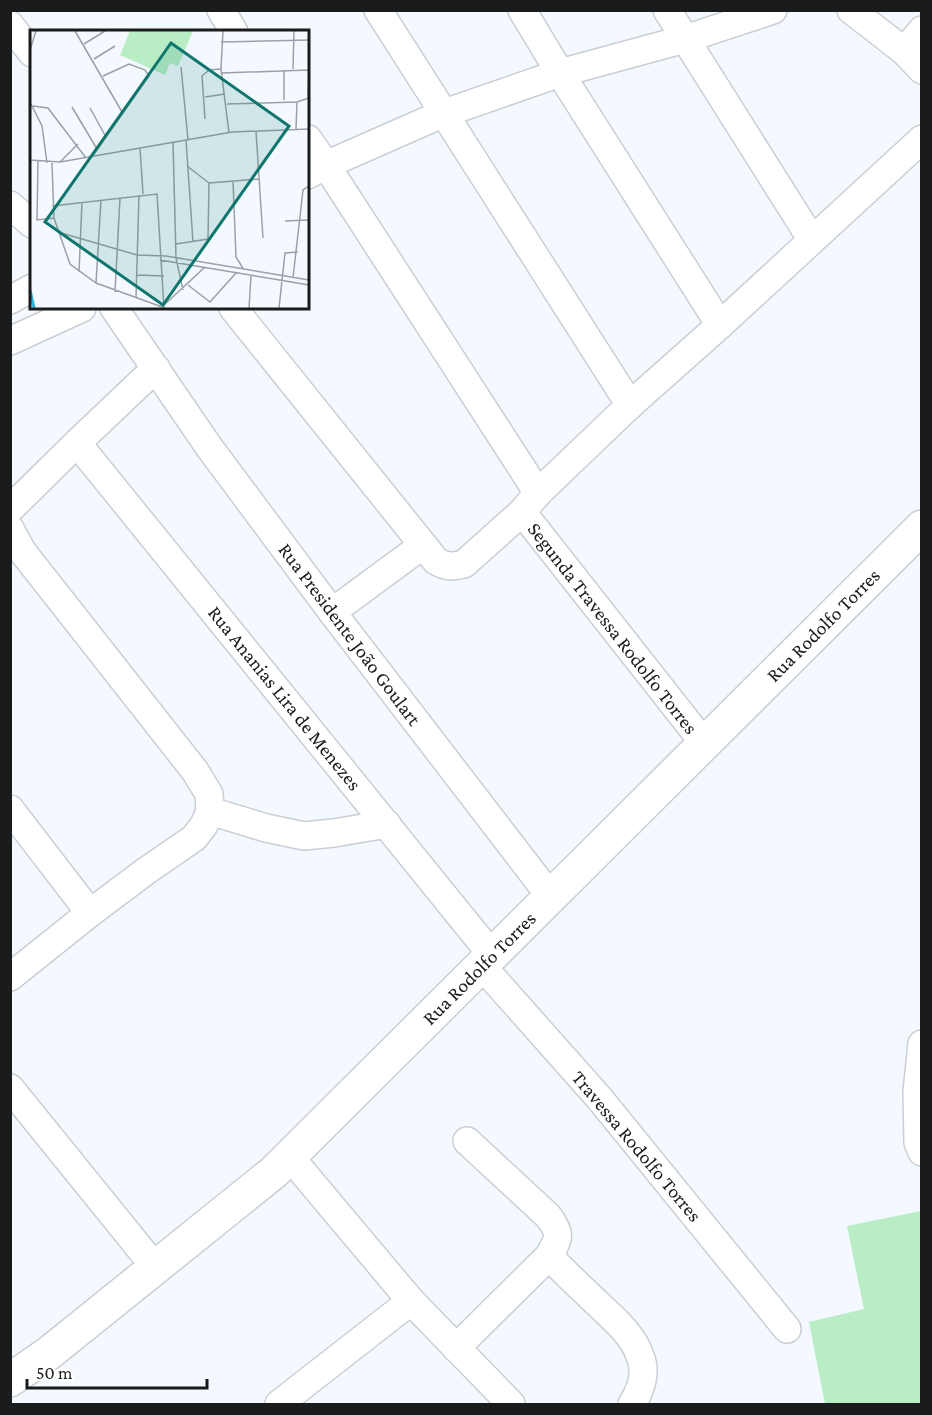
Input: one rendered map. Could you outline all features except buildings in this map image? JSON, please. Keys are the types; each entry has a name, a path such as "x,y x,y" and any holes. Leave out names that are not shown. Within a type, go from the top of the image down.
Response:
{"main road":[{"name":"Rua Rodolfo Torres","path":"10,1380 49,1353 274,1172 921,527"}],"street":[{"path":"221,10 233,30"},
{"path":"378,10 442,114 630,405"},
{"path":"522,10 720,325"},
{"path":"667,10 812,240"},
{"path":"317,170 442,114 560,73 686,39 773,10"},
{"path":"850,10 913,60 921,30"},
{"path":"10,25 30,50"},
{"path":"235,309 436,561 444,566 454,567 464,564 630,405 921,139"},
{"name":"Segunda Travessa Rodolfo Torres","path":"309,142 317,170 530,502 704,743"},
{"path":"10,206 30,223"},
{"path":"10,300 30,289"},
{"path":"10,341 80,309"},
{"name":"Rua Presidente João Goulart","path":"115,309 209,447 550,897"},
{"path":"10,509 156,368"},
{"name":"Rua Ananias Lira de Menezes","path":"77,443 387,824 487,960"},
{"path":"10,529 22,550 195,771 208,794 210,811 204,825 194,838 90,913 10,977"},
{"path":"332,612 423,545"},
{"path":"10,809 90,913"},
{"path":"210,811 266,828 304,836 387,824"},
{"name":"Travessa Rodolfo Torres","path":"487,960 787,1329"},
{"path":"921,1044 916,1092 918,1143 921,1152"},
{"path":"10,1088 155,1267"},
{"path":"456,1348 549,1256 557,1239 557,1228 548,1216 467,1141"},
{"path":"290,1156 411,1301 511,1404"},
{"path":"549,1256 631,1338 641,1356 644,1373 639,1393 632,1404"},
{"path":"279,1404 411,1301"}],"green space":[{"path":"921,1211 921,1404 825,1404 809,1322 864,1309 847,1226"}]}
